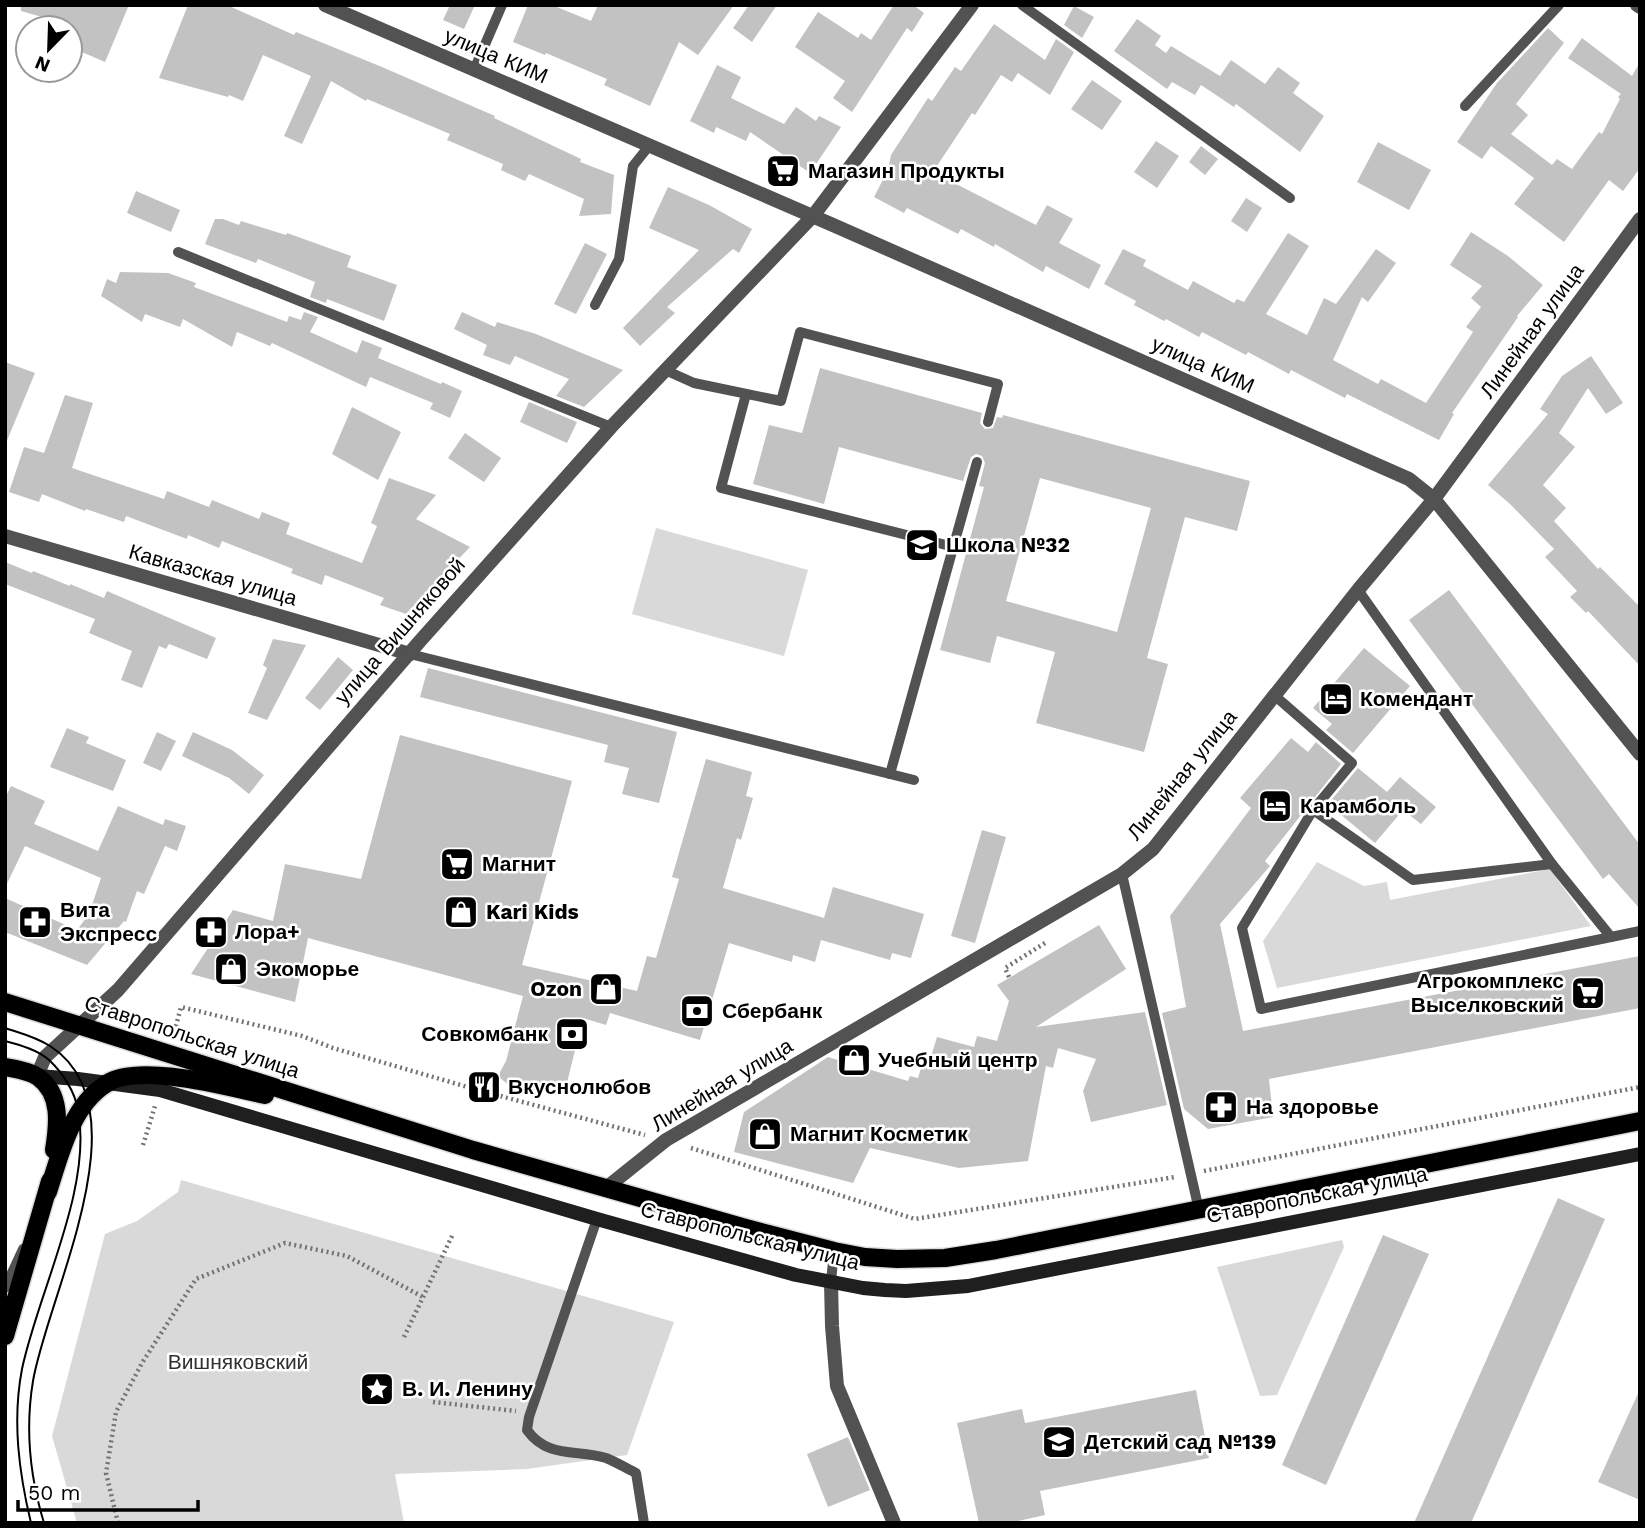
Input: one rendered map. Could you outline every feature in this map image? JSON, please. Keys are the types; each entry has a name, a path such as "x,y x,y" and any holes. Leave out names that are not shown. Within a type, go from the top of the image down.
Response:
{"main road":[{"name":"Ставропольская улица","path":"5,1002 364,1117 606,1188 864,1257 945,1258 996,1250 1640,1121"},
{"name":"Ставропольская улица","path":"5,1067 37,1076 160,1090 796,1275 863,1288 906,1291 968,1286 1640,1154"},
{"path":"37,1076 55,1100 58,1114 48,1192"},
{"name":"Ставропольская улица","path":"107,1082 127,1076 163,1076 220,1085 364,1117"},
{"path":"5,1336 48,1192 70,1130 94,1093 107,1082"}],"street":[{"name":"улица КИМ","path":"325,5 813,216 1409,479 1434,499 1640,754"},
{"name":"улица Вишняковой","path":"37,1076 45,1057 118,990 611,427 813,216 972,5"},
{"name":"Линейная улица","path":"606,1188 666,1140 1122,874 1153,849 1358,590 1434,499 1640,219"},
{"name":"Кавказская улица","path":"5,536 410,654"},
{"path":"831,1282 837,1386 894,1523"}],"lane":[{"path":"474,70 502,5"},
{"path":"1022,5 1290,198"},
{"path":"1465,106 1559,5"},
{"path":"595,305 619,259 633,166 649,146"},
{"path":"178,252 611,427"},
{"path":"665,370 695,383 781,401 800,332 998,384 988,422"},
{"path":"746,394 722,488 954,547"},
{"path":"890,774 977,462"},
{"path":"1358,590 1552,864 1611,937"},
{"path":"410,654 914,780"},
{"path":"1274,695 1352,763 1313,810 1242,928 1261,1009 1640,931"},
{"path":"1313,810 1413,880 1552,864"},
{"path":"1122,874 1199,1210"},
{"path":"5,1288 48,1192"},
{"path":"597,1219 530,1412 527,1430 535,1441 554,1450 606,1458 636,1473 644,1523"},
{"path":"831,1282 834,1251"}],"path":[{"path":"181,1007 302,1036 333,1048 471,1088 666,1140 915,1219 1189,1174 1640,1087"},
{"path":"404,1337 453,1234"},
{"path":"118,1523 106,1473 116,1412 142,1363 196,1279 285,1243 347,1256 423,1297"},
{"path":"433,1402 530,1412"}],"green space":[{"path":"656,528 808,570 784,656 632,614"},
{"path":"1317,862 1364,886 1387,882 1390,900 1550,869 1591,926 1277,988 1263,941"},
{"name":"Вишняковский","path":"181,1180 674,1322 627,1455 527,1469 395,1474 404,1523 77,1523 52,1436 105,1234 137,1221 178,1192"},
{"path":"1342,1240 1344,1247 1277,1395 1260,1396 1217,1267"}],"building":[{"path":"21,5 129,5 105,62 84,53 84,14 32,14 21,11"},
{"path":"188,5 227,5 495,116 494,118 581,159 580,162 614,175 611,214 579,216 584,199 529,174 525,181 501,170 503,164 447,140 450,134 367,99 366,101 331,81 302,144 284,136 311,76 263,55 243,101 159,78"},
{"path":"450,5 475,5 464,29 443,20"},
{"path":"528,5 552,5 591,21 598,5 734,5 698,55 679,42 650,106 604,85 607,79 513,42"},
{"path":"749,5 777,5 752,42 733,28"},
{"path":"894,5 913,5 924,13 912,32 907,28 852,112 833,98 845,81 795,47 818,12 858,38 861,33 871,40"},
{"path":"1074,6 1094,17 1082,38 1064,25"},
{"path":"1137,19 1161,36 1155,45 1166,53 1171,46 1220,76 1231,60 1265,84 1278,67 1300,83 1293,93 1324,116 1300,152 1236,104 1234,107 1201,85 1195,95 1172,82 1167,89 1114,51"},
{"path":"994,24 1045,60 1056,39 1074,52 1050,95 1018,73 1012,82 1001,75 933,172 1036,225 1047,205 1073,219 1059,243 1101,265 1089,289 1046,266 1043,272 995,244 994,247 961,229 958,234 907,208 904,213 874,197 888,170 891,155 928,98 932,101 955,67 961,71"},
{"path":"1548,28 1564,43 1516,104 1528,115 1511,134 1552,165 1557,159 1572,169 1599,132 1602,134 1620,99 1618,97 1621,94 1568,58 1582,38 1632,76 1640,62 1640,168 1623,191 1609,180 1564,242 1514,204 1534,178 1491,146 1482,159 1457,142 1497,83"},
{"path":"717,65 741,77 731,98 784,124 796,107 816,121 819,116 841,127 810,173 750,132 746,141 716,127 714,133 690,121"},
{"path":"1092,80 1122,101 1102,130 1071,109"},
{"path":"1156,141 1179,156 1157,188 1134,172"},
{"path":"1378,142 1431,170 1409,210 1357,182"},
{"path":"1201,146 1218,159 1205,175 1189,162"},
{"path":"668,187 709,205 752,229 739,253 733,249 667,307 675,313 640,346 623,328 699,250 649,228"},
{"path":"136,191 180,210 171,232 127,213"},
{"path":"1246,198 1262,208 1247,232 1231,221"},
{"path":"215,219 239,225 241,221 286,235 287,233 351,256 347,267 397,285 384,321 327,299 326,303 310,297 315,282 258,259 256,263 205,244"},
{"path":"1471,232 1508,256 1543,285 1517,316 1452,413 1454,414 1439,440 1347,394 1345,398 1291,370 1289,374 1202,332 1199,337 1166,319 1164,321 1134,305 1136,301 1104,284 1123,249 1146,260 1143,266 1188,290 1193,281 1234,303 1237,299 1244,302 1288,233 1309,246 1266,314 1307,335 1324,298 1336,304 1376,249 1396,263 1368,302 1362,297 1333,360 1378,384 1381,379 1426,403 1473,332 1466,327 1481,307 1471,298 1482,286 1450,265"},
{"path":"585,243 607,254 576,314 554,304"},
{"path":"120,272 168,273 196,283 194,287 287,322 289,316 301,320 304,312 318,317 310,332 357,353 362,340 382,348 378,358 462,391 450,418 430,409 433,403 370,377 366,387 272,343 270,346 237,332 232,347 183,319 180,327 145,314 142,322 101,296 107,279 116,283"},
{"path":"462,312 495,327 497,322 536,334 623,370 584,407 556,396 569,379 515,356 510,365 483,355 487,345 454,329"},
{"path":"1591,356 1623,403 1606,414 1588,388 1559,433 1575,447 1543,485 1566,508 1554,521 1598,569 1600,567 1640,607 1640,666 1588,611 1586,613 1570,597 1577,591 1545,557 1554,549 1488,485 1548,414 1540,409 1562,376"},
{"path":"5,362 35,373 6,443 5,443"},
{"path":"820,368 982,413 980,423 985,429 993,428 997,417 1002,418 1003,415 1250,481 1237,531 1185,517 1147,658 1168,664 1144,752 1036,723 1055,652 997,636 990,663 940,650 984,487 979,486 985,463 982,456 976,454 971,457 963,481 839,447 824,504 753,484 769,425 802,433","holes":["1040,478 1151,508 1117,632 1006,601"]},
{"path":"65,395 93,403 72,468 164,499 167,491 209,507 212,500 259,519 262,512 290,523 286,534 362,563 377,526 371,523 389,478 436,495 416,519 470,547 406,614 380,605 384,598 325,575 322,585 291,573 293,569 222,541 219,548 188,535 187,539 126,516 124,522 86,509 85,511 42,494 39,502 9,492 24,447 44,453"},
{"path":"529,402 577,422 567,443 520,422"},
{"path":"352,407 401,432 378,480 332,454"},
{"path":"465,433 501,458 484,482 448,458"},
{"path":"5,562 104,598 107,591 216,638 207,659 169,644 166,649 159,646 142,688 121,680 132,651 89,633 95,619 5,584"},
{"path":"1449,590 1640,845 1640,909 1609,874 1603,879 1409,620"},
{"path":"273,639 306,645 267,720 248,713 267,668 263,665"},
{"path":"1364,648 1410,686 1353,753 1326,730 1332,724 1313,708"},
{"path":"338,657 353,670 320,710 305,698"},
{"path":"428,668 677,732 659,803 622,794 629,768 604,762 608,745 420,697"},
{"path":"67,728 89,737 86,743 126,760 113,791 50,767"},
{"path":"157,732 176,741 161,771 143,763"},
{"path":"193,732 232,750 264,775 249,794 229,778 182,756"},
{"path":"400,735 572,781 522,965 637,991 647,956 656,958 679,879 672,877 706,759 752,772 746,796 753,798 741,840 737,838 723,888 824,918 833,887 924,914 911,958 892,953 890,960 821,940 815,962 793,955 792,962 729,943 700,1040 610,1013 606,1025 583,1018 564,1095 520,1083 510,1086 500,1078 523,996 308,938 295,1002 191,974 233,910 273,921 285,864 361,879"},
{"path":"1291,738 1308,752 1316,742 1341,764 1265,861 1270,866 1220,924 1243,1031 1640,956 1640,1008 1269,1079 1273,1117 1208,1129 1184,1109 1162,1013 1186,1007 1170,916 1251,808 1240,798"},
{"path":"1358,768 1387,792 1400,777 1436,807 1421,824 1403,810 1375,843 1328,804"},
{"path":"11,786 45,801 34,824 98,851 118,806 163,825 165,819 186,826 177,851 165,846 144,894 137,891 126,922 124,921 87,965 5,932 5,898 77,930 89,914 101,878 25,846 5,888 5,798"},
{"path":"982,830 1006,837 975,943 951,936"},
{"path":"1099,925 1126,969 1036,1027 1145,1012 1167,1105 1091,1122 1083,1091 1096,1059 1058,1048 1053,1068 1046,1066 1028,1161 959,1168 870,1148 853,1183 734,1152 744,1112 828,1057 908,1081 910,1076 918,1078 924,1058 930,1060 937,1037 974,1047 977,1036 997,1041 1009,1001 997,985"},
{"path":"1558,1198 1605,1219 1471,1523 1414,1523"},
{"path":"1383,1235 1429,1254 1326,1485 1282,1465"},
{"path":"1640,1389 1640,1500 1598,1482"},
{"path":"1196,1390 1209,1458 1040,1491 1045,1515 1009,1523 979,1523 957,1423 1022,1409 1025,1423"},
{"path":"848,1437 870,1490 828,1507 807,1454"}],"tram line":[{"path":"5,1028 50,1046 78,1075 90,1113 91,1157 83,1205 33,1381 29,1417 30,1453 44,1523"},
{"path":"5,1041 40,1053 59,1071 68,1083 76,1103 81,1140 71,1206 30,1339 19,1388 18,1447 31,1523"}],"place":[{"name":"Магазин Продукты","path":"783,171"},
{"name":"Школа №32","path":"922,545"},
{"name":"Комендант","path":"1336,699"},
{"name":"Карамболь","path":"1275,806"},
{"name":"Магнит","path":"457,864"},
{"name":"Kari Kids","path":"461,912"},
{"name":"Вита Экспресс","path":"35,922"},
{"name":"Лора+","path":"211,932"},
{"name":"Экоморье","path":"231,969"},
{"name":"Ozon","path":"606,989"},
{"name":"Агрокомплекс Выселковский","path":"1588,993"},
{"name":"Сбербанк","path":"697,1011"},
{"name":"Совкомбанк","path":"572,1034"},
{"name":"Учебный центр","path":"854,1060"},
{"name":"Вкуснолюбов","path":"484,1087"},
{"name":"На здоровье","path":"1221,1107"},
{"name":"Магнит Косметик","path":"765,1134"},
{"name":"В. И. Ленину","path":"377,1389"},
{"name":"Детский сад №139","path":"1059,1442"}]}
